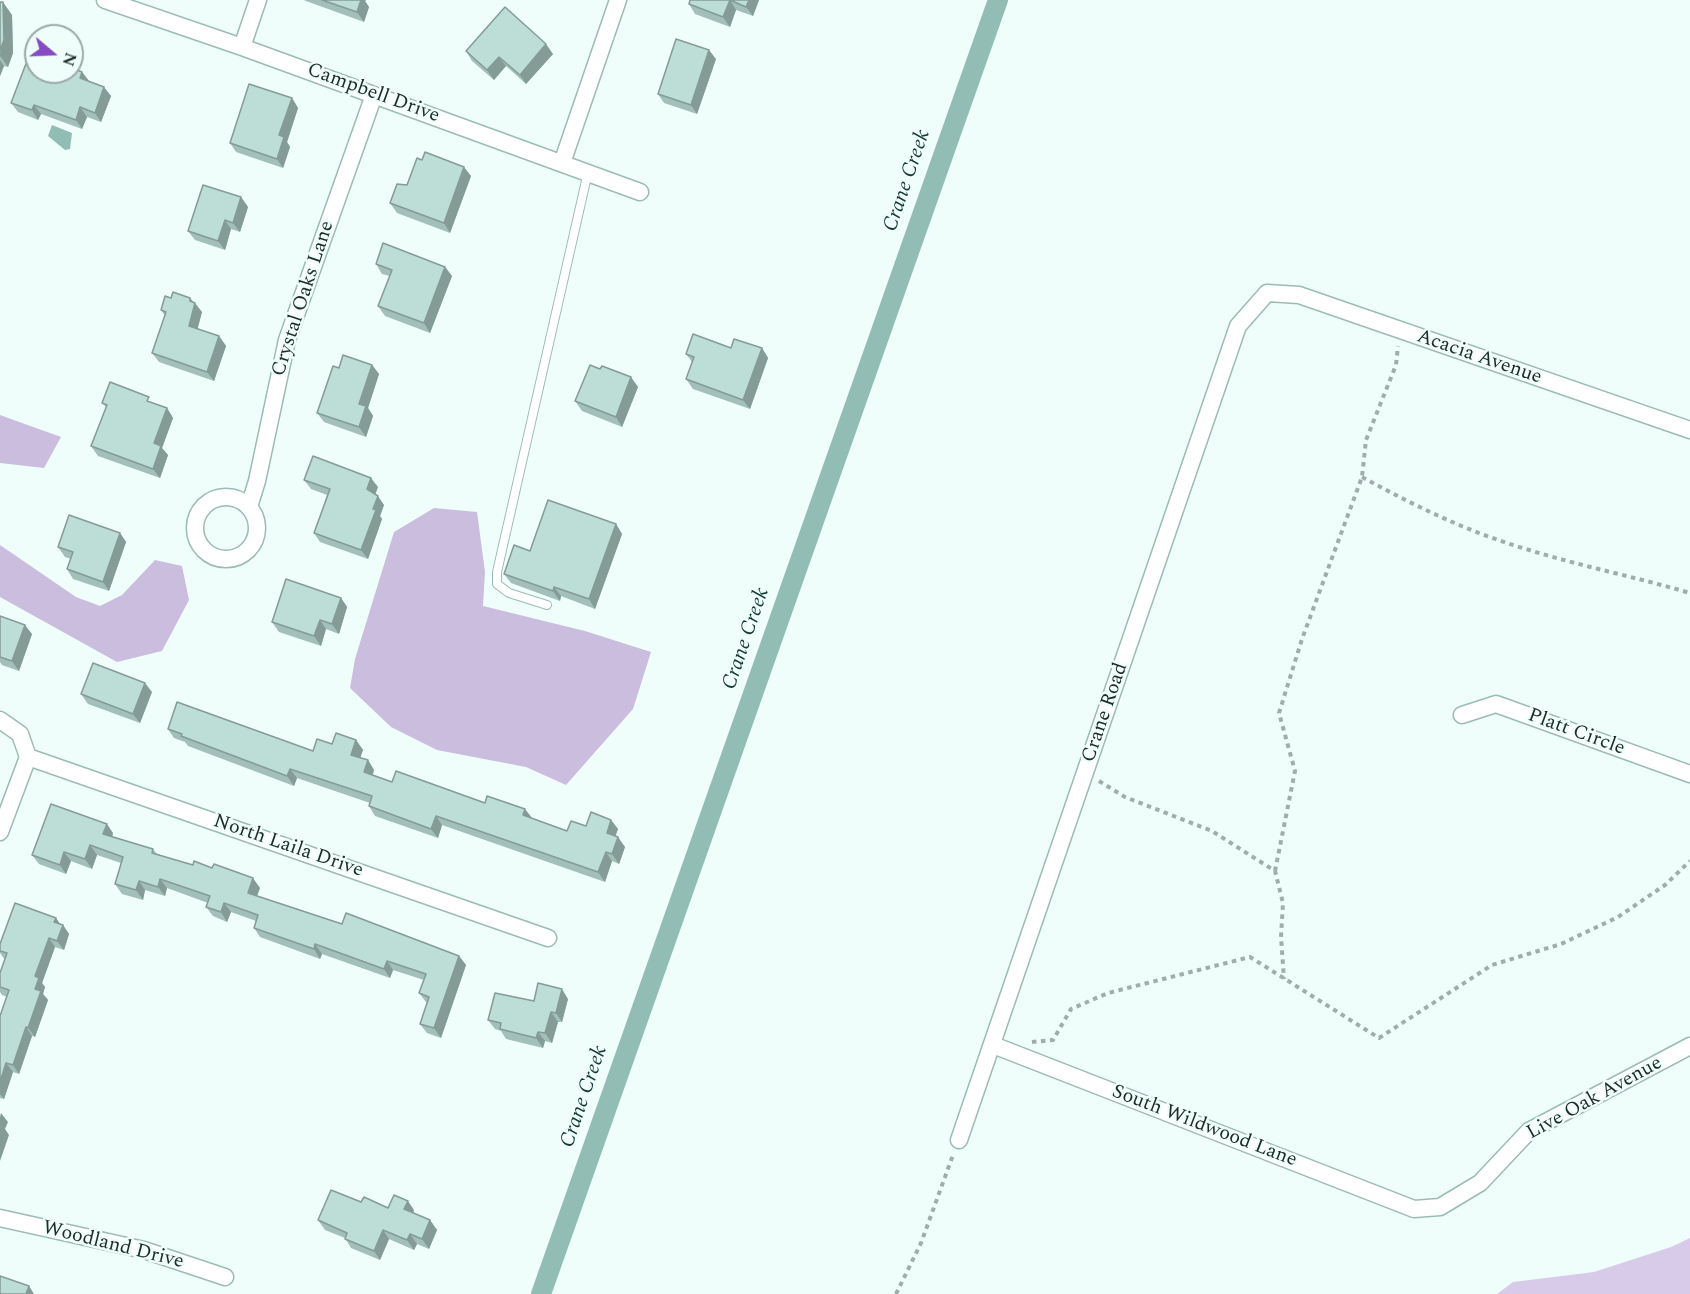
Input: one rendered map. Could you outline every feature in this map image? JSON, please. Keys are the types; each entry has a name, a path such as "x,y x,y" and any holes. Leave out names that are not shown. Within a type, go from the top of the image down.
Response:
{"street":[{"name":"Campbell Drive","path":"105,0 242,47 640,192"},
{"path":"242,47 258,0"},
{"path":"562,163 618,0"},
{"name":"Crystal Oaks Lane","path":"249,507 257,481 287,339 374,95"},
{"name":"Acacia Avenue","path":"1267,293 1299,295 1690,430"},
{"name":"Crane Road","path":"959,1140 1238,326 1267,293"},
{"name":"Platt Circle","path":"1462,715 1496,704 1690,774"},
{"path":"0,720 20,734 28,757 0,832"},
{"name":"North Laila Drive","path":"28,757 548,938"},
{"name":"South Wildwood Lane","path":"993,1045 1414,1209"},
{"name":"Live Oak Avenue","path":"1414,1209 1440,1207 1480,1183 1529,1131 1690,1046"},
{"name":"Woodland Drive","path":"0,1218 144,1250 225,1277"}],"lane":[{"path":"547,605 509,593 497,584 497,572 588,172"}],"path":[{"path":"1284,979 1281,937 1283,903 1275,871 1295,771 1280,713 1302,639 1362,477 1366,440 1396,365 1399,330"},
{"path":"1362,477 1420,508 1467,529 1526,550 1690,593"},
{"path":"1086,774 1125,797 1212,831 1275,871"},
{"path":"1023,1042 1053,1040 1071,1009 1108,993 1250,957 1378,1038 1492,965 1561,944 1618,917 1665,885 1690,861"},
{"path":"896,1294 921,1243 959,1140"}],"shaded area":[{"path":"52,125 72,133 70,149 65,150 48,136"},
{"path":"0,415 61,437 44,468 0,463"},
{"path":"434,508 477,512 485,572 483,606 585,631 651,652 633,709 566,785 526,767 437,750 391,727 350,688 355,659 394,532"},
{"path":"0,545 76,597 100,606 122,595 155,560 182,566 189,600 162,651 117,662 0,597"},
{"path":"1690,1238 1690,1294 1497,1294 1513,1282 1594,1272 1671,1247"}],"building":[{"path":"322,0 361,0 357,12"},
{"path":"690,0 730,0 723,17 689,4"},
{"path":"730,0 749,0 746,7"},
{"path":"0,2 3,2 4,40 0,50"},
{"path":"505,7 546,44 520,75 499,57 487,70 466,51"},
{"path":"676,39 709,50 691,105 658,94"},
{"path":"24,69 24,84 84,84 84,80 104,87 95,113 80,107 76,120 34,105 32,110 11,103"},
{"path":"249,84 292,98 279,135 284,137 277,159 230,143"},
{"path":"425,152 464,167 444,223 390,203 397,184 407,185 417,158 422,160"},
{"path":"203,185 241,197 233,223 225,220 218,241 188,231"},
{"path":"383,243 445,267 424,323 378,306 392,270 376,264"},
{"path":"173,292 190,298 190,301 195,303 189,326 219,336 207,372 152,353 166,312 161,310 165,296 171,298"},
{"path":"693,334 731,348 734,339 762,348 743,400 686,379 694,357 686,354"},
{"path":"343,355 372,365 359,404 366,406 359,427 317,413 333,366 339,368"},
{"path":"590,365 600,369 602,366 631,377 616,417 575,401"},
{"path":"110,382 149,397 147,401 167,408 154,443 161,446 153,469 91,446 107,405 102,403"},
{"path":"313,456 371,478 367,489 378,496 373,509 376,510 361,550 314,533 330,489 304,480"},
{"path":"548,500 616,524 589,599 554,587 553,591 504,574 514,545 530,551"},
{"path":"69,515 120,533 103,582 67,569 73,552 58,547"},
{"path":"286,579 341,598 332,624 320,620 314,636 272,622"},
{"path":"0,616 25,625 12,661 0,657"},
{"path":"93,663 145,683 133,714 81,694"},
{"path":"177,702 313,751 317,739 332,744 336,733 356,740 351,755 368,760 364,772 392,782 396,771 485,803 487,796 525,809 523,815 567,831 571,821 586,826 591,812 611,820 607,833 618,837 612,854 606,852 598,872 436,816 431,829 369,806 372,796 290,769 287,776 181,736 182,734 168,729"},
{"path":"51,804 107,824 103,834 153,849 152,853 193,865 194,861 212,868 214,864 253,878 248,893 342,924 346,913 459,956 434,1028 420,1024 429,997 419,993 426,974 387,961 384,969 315,944 314,949 254,928 258,915 224,903 221,912 206,907 210,896 160,879 158,887 139,881 136,890 115,884 123,857 90,845 85,859 64,852 60,865 32,855"},
{"path":"15,903 56,918 54,922 63,925 57,941 49,938 35,976 39,978 35,989 41,991 13,1065 6,1063 0,1082 0,1016 9,990 0,987 0,973 7,953 0,951 0,944"},
{"path":"538,983 562,989 556,1013 551,1012 545,1033 538,1032 536,1038 500,1029 501,1023 488,1020 495,993 534,1001"},
{"path":"331,1190 361,1202 364,1197 388,1208 394,1195 408,1201 404,1209 430,1220 422,1239 410,1234 407,1240 383,1230 374,1251 345,1239 347,1233 318,1220"},
{"path":"0,1276 29,1286 26,1294 0,1294"}],"waterway":[{"name":"Crane Creek","path":"541,1294 998,0"}]}
